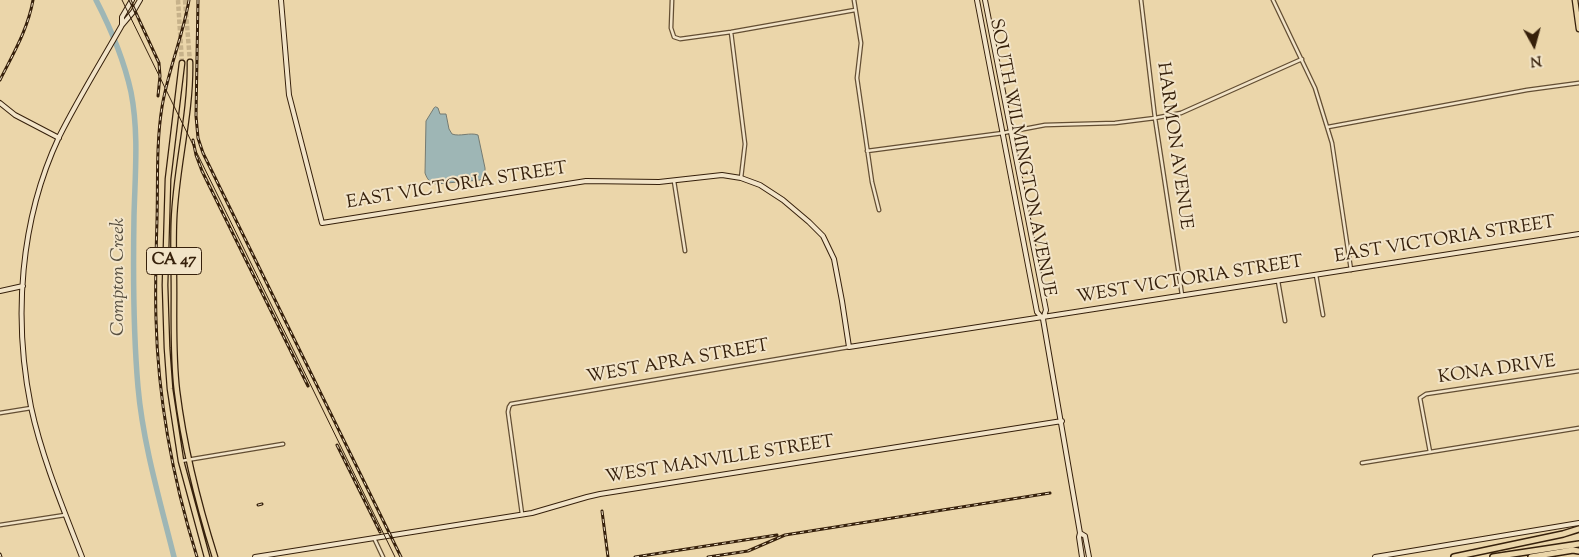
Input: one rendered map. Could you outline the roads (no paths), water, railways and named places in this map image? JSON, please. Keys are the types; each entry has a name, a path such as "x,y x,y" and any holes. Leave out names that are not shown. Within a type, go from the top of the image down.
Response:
{"highway":[{"path":"1454,557 1579,529"},
{"path":"1493,557 1579,544"},
{"path":"1531,557 1574,550 1579,552"},
{"path":"1550,557 1579,552"},
{"path":"1514,557 1521,553"}],"main road":[{"path":"122,25 122,17 132,0"},
{"path":"82,557 44,455 32,408 23,357 25,257 32,221 45,173 59,138 122,25 140,0"},
{"name":"EAST VICTORIA STREET","path":"281,0 289,95 322,223 568,183 609,180 674,181"},
{"name":"SOUTH WILMINGTON AVENUE","path":"977,0 1037,312 1043,319"},
{"name":"SOUTH WILMINGTON AVENUE","path":"985,0 1046,310 1043,319 1062,421 1080,533 1078,537 1082,557"},
{"path":"1575,0 1579,29"},
{"name":"CA 47","path":"190,62 190,98 177,182 174,220 174,347 177,389 188,460 202,516 215,557"},
{"name":"CA 47","path":"182,63 168,180 166,317 170,389 181,461 207,557"},
{"path":"0,103 15,116 59,138"},
{"path":"674,181 722,175 741,178 760,185 783,200 809,222 822,236 834,259 843,302 849,347"},
{"name":"EAST VICTORIA STREET","path":"1316,275 1579,234"},
{"name":"WEST VICTORIA STREET","path":"849,347 1043,319 1182,295 1316,275"},
{"path":"0,290 23,286"},
{"path":"166,317 174,317"},
{"name":"WEST MANVILLE STREET","path":"255,557 522,514 548,509 587,496 1062,421"},
{"path":"1375,557 1579,524"},
{"name":"SOUTH WILMINGTON AVENUE","path":"1080,533 1085,536 1089,557"}],"street":[{"path":"672,0 672,28 674,37 680,39 732,32 855,10"},
{"path":"854,0 861,43 857,78 872,182 879,210"},
{"name":"HARMON AVENUE","path":"1141,0 1155,118 1182,295"},
{"path":"1273,0 1315,88 1328,127 1351,270"},
{"path":"732,32 746,144 741,178"},
{"path":"867,151 1011,132 1045,125 1115,123 1181,113 1302,59"},
{"path":"1328,127 1579,82"},
{"path":"674,181 685,251"},
{"path":"1316,275 1323,315"},
{"path":"1278,280 1285,321"},
{"name":"WEST APRA STREET","path":"522,514 508,412 512,404 849,347"},
{"name":"KONA DRIVE","path":"1430,452 1420,398 1426,394 1579,371"},
{"path":"0,413 32,408"},
{"path":"1362,463 1579,428"},
{"path":"181,461 283,444"},
{"path":"0,525 66,515"},
{"path":"374,538 383,557"}],"water":[{"path":"436,107 440,114 446,114 452,134 478,135 485,168 485,175 480,180 436,184 430,182 425,173 426,121"}],"waterway":[{"name":"Compton Creek","path":"96,0 121,56 131,92 136,154 134,302 138,387 148,451 174,557"}],"tunnel":[{"path":"178,0 182,63"},
{"path":"185,0 190,62"}],"tram line":[{"path":"122,0 395,557"}],"railway":[{"path":"0,80 24,31 33,0"},
{"path":"130,0 159,63 158,96"},
{"path":"189,0 165,93 160,121 156,307 157,349 168,439 188,528 197,557"},
{"path":"198,0 196,116 198,138 203,153 401,557"},
{"path":"193,140 202,171 308,386"},
{"path":"337,445 380,532"},
{"path":"708,557 748,551 785,535 1050,493"},
{"path":"258,505 262,504"},
{"path":"602,511 608,557"},
{"path":"635,557 777,535"}]}
